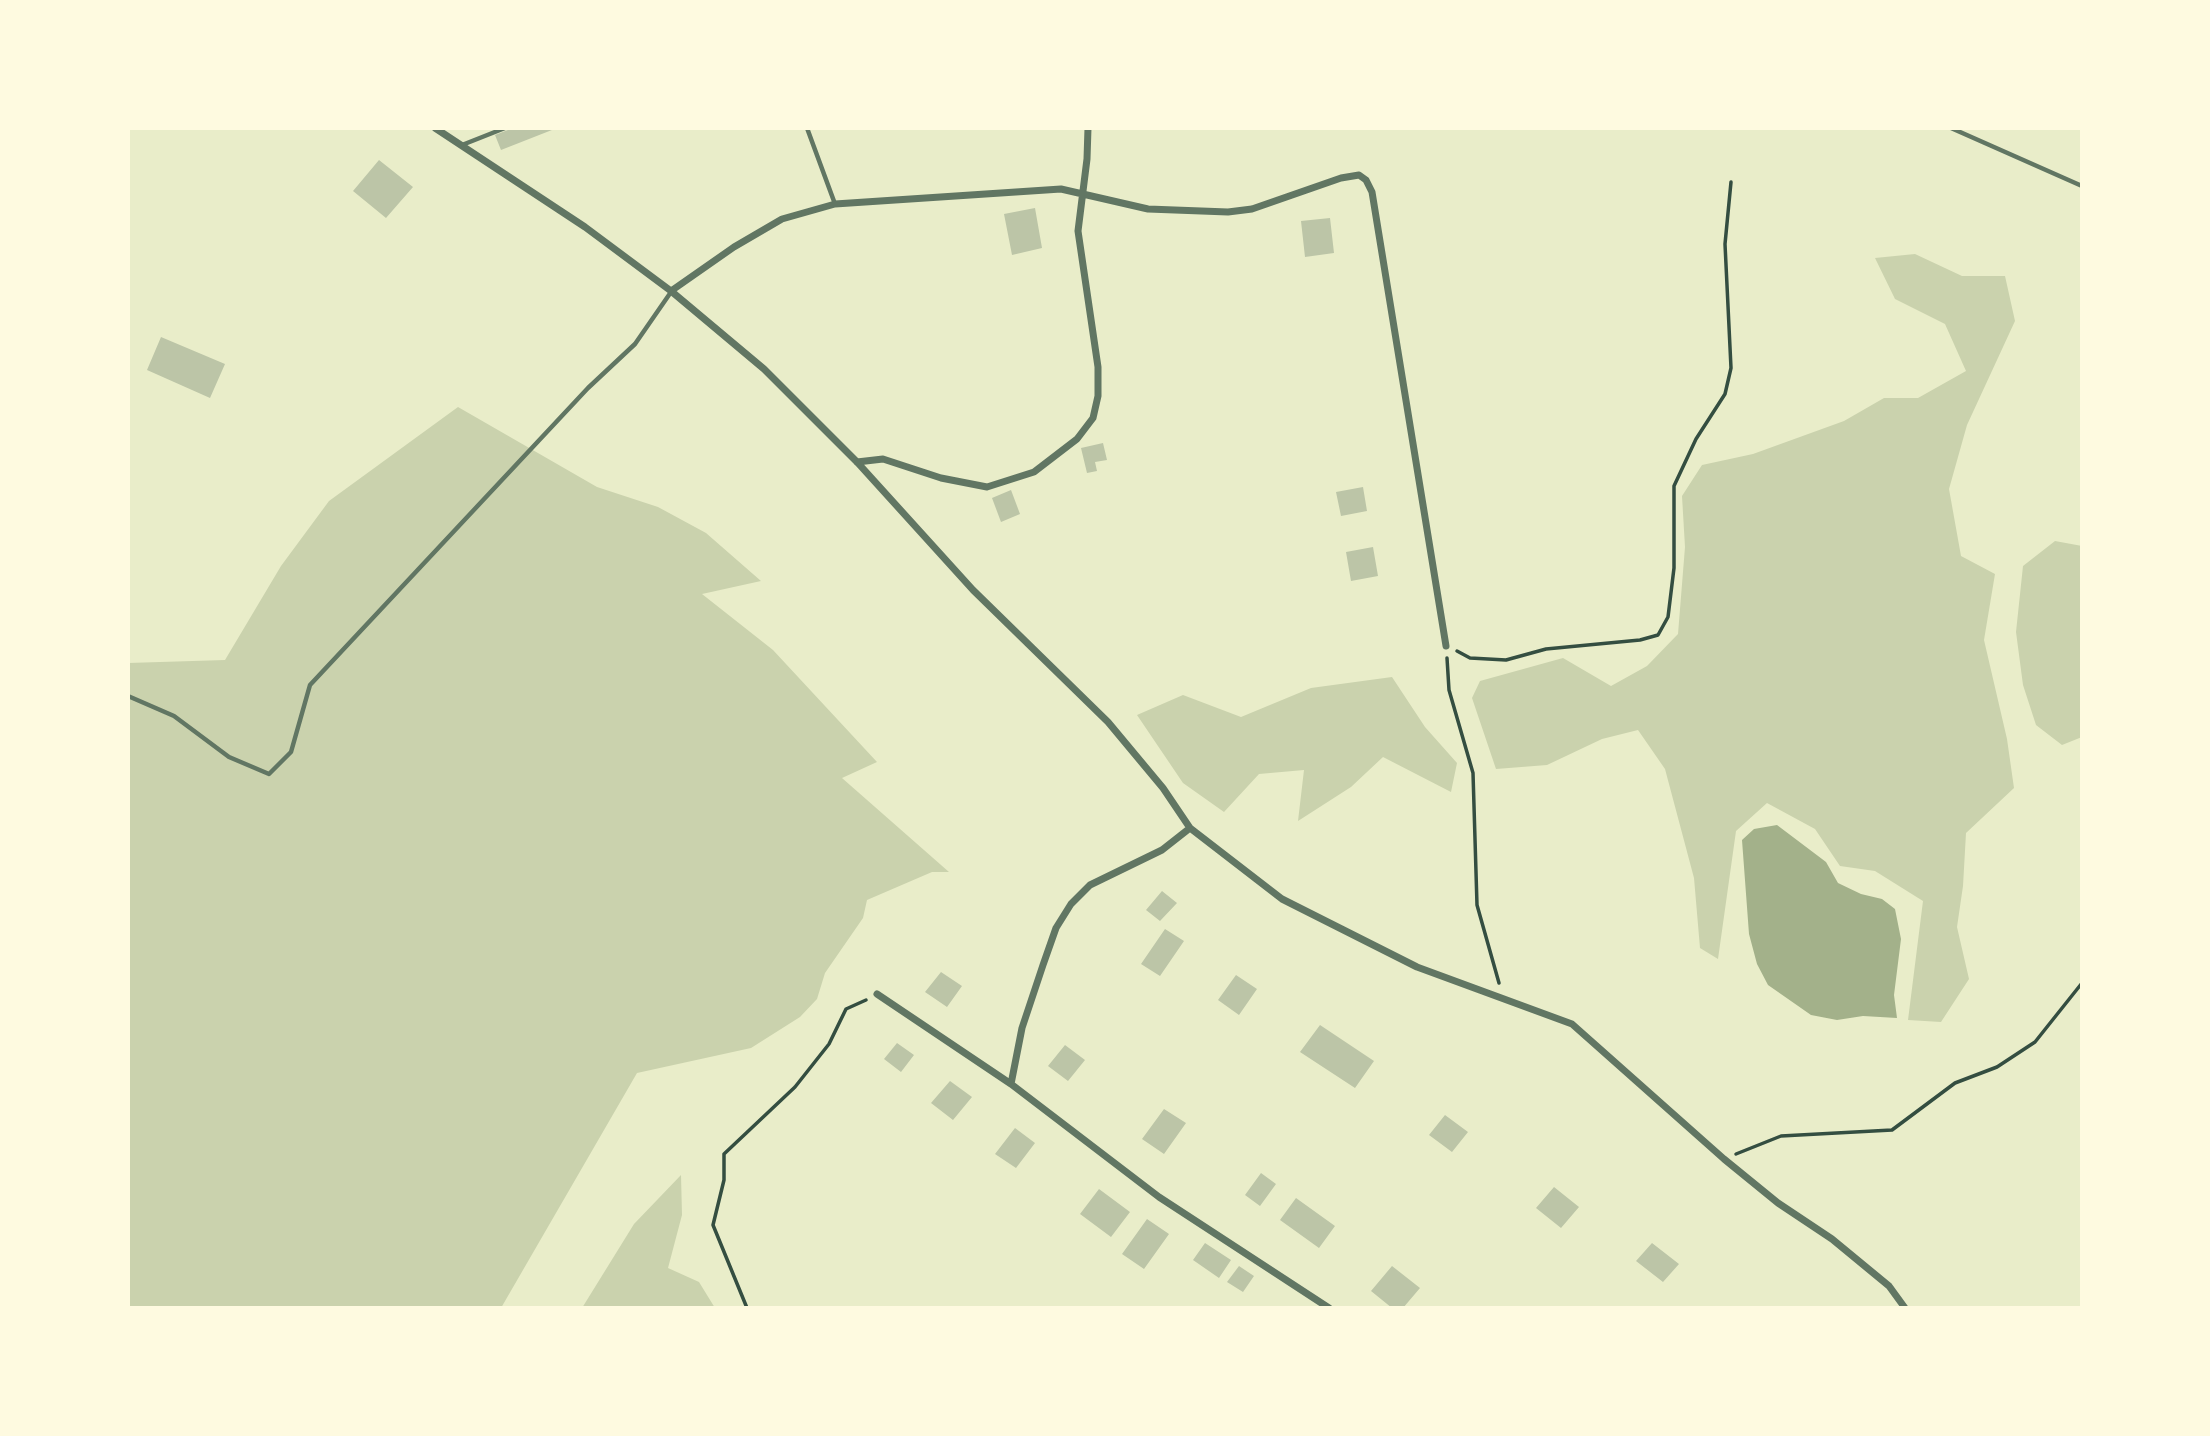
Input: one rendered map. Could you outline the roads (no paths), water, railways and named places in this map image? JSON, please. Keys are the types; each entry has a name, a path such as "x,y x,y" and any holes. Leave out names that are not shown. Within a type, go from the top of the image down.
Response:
{"street":[{"path":"435,128 506,174 671,291 756,362 857,462 974,590 1108,722 1163,788 1190,828 1282,899 1417,967 1572,1024 1724,1159 1778,1203 1832,1239 1889,1286 1905,1308"},
{"path":"857,462 883,459 941,478 987,487 1034,472 1077,439 1093,418 1098,396 1098,367 1078,231 1088,128"},
{"path":"671,291 734,247 782,219 835,204 1035,188 1061,189 1148,209 1228,212 1252,209 1341,178 1359,175 1366,180 1372,192 1446,646"},
{"path":"1011,1084 1022,1028 1043,965 1056,928 1071,904 1090,885 1161,850 1190,828"},
{"path":"877,994 1011,1084 1159,1197 1329,1308"}],"lane":[{"path":"461,145 505,128"},
{"path":"807,128 835,204"},
{"path":"1951,128 2082,186"},
{"path":"128,696 174,716 229,757 269,774 291,752 310,685 588,388 635,344 671,291"}]}
